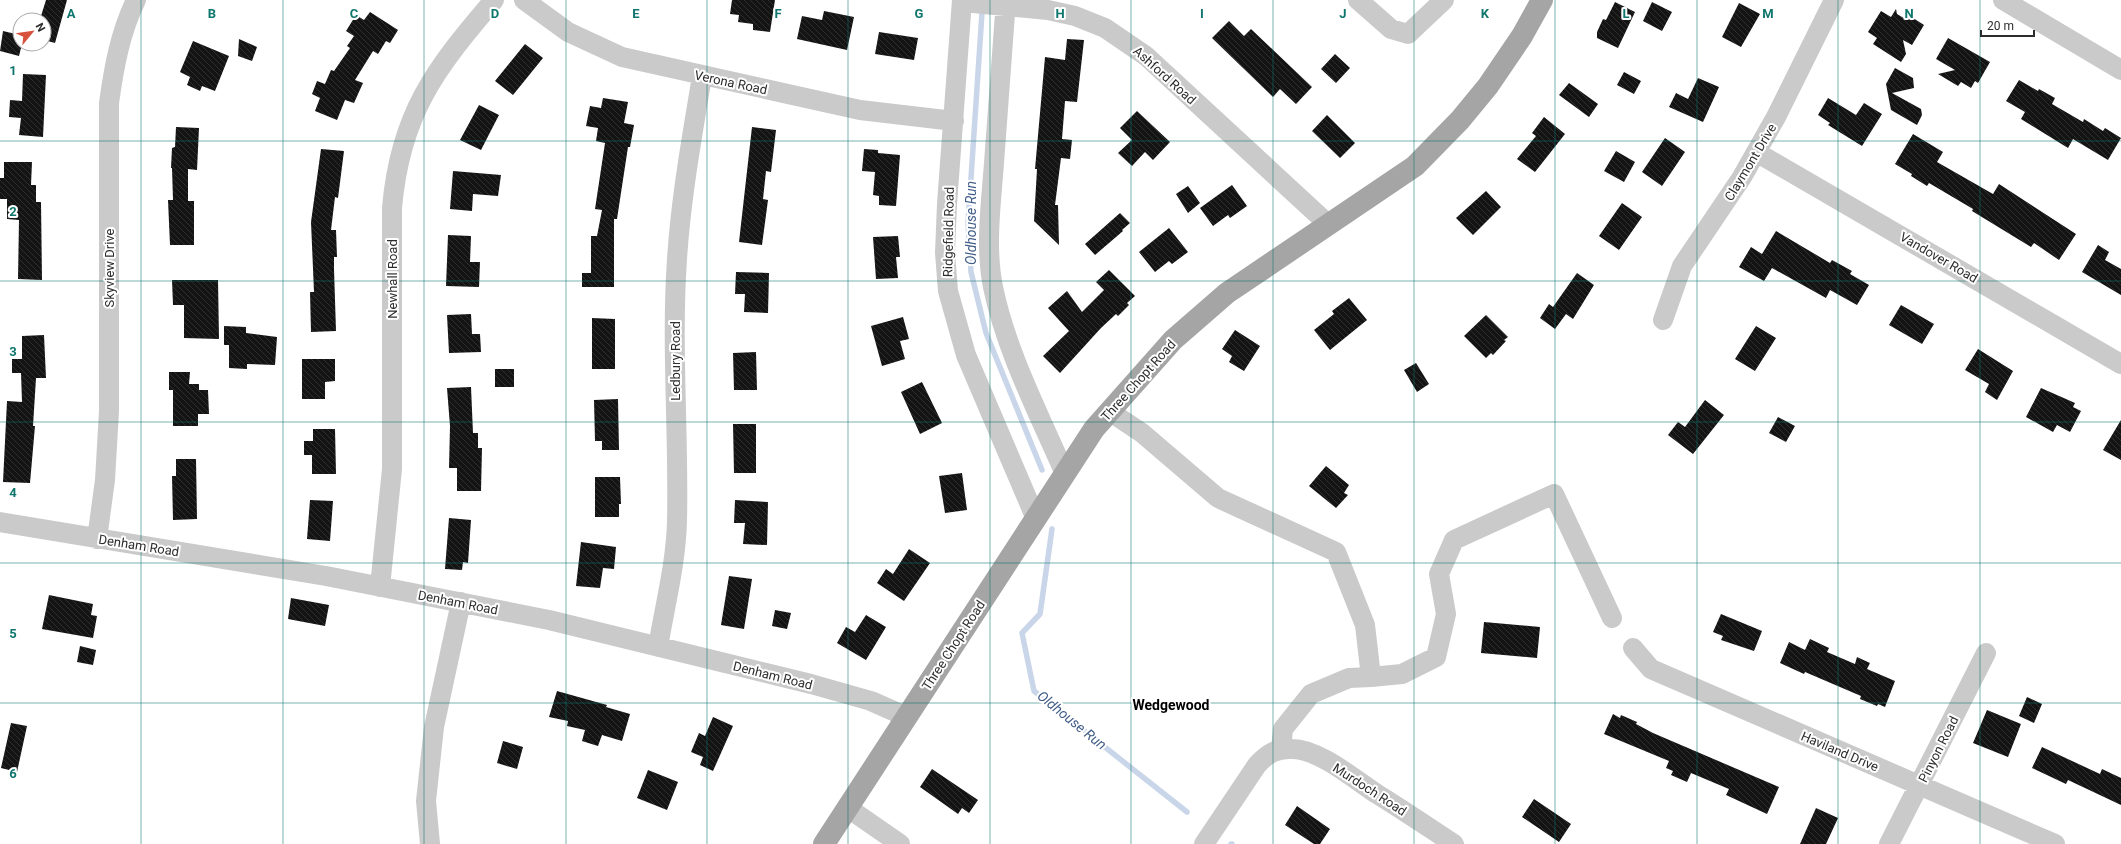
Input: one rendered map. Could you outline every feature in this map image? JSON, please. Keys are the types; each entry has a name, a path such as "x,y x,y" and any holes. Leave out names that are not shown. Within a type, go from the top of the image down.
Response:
{"main road":[{"name":"Three Chopt Road","path":"824,844 1094,429 1109,411 1173,340 1227,293 1415,166 1460,120 1497,73 1522,36 1539,1"}],"street":[{"name":"Skyview Drive","path":"97,539 106,480 109,411 109,103 114,64 124,28 136,0"},
{"name":"Newhall Road","path":"380,586 392,469 392,208 394,186 400,155 417,106 443,62 494,0"},
{"name":"Verona Road","path":"524,0 568,32 603,50 622,57 860,110 954,121"},
{"path":"1358,0 1391,29 1408,34 1444,0"},
{"name":"Claymont Drive","path":"1663,320 1682,266 1726,202 1776,117 1834,0"},
{"path":"2003,0 2121,70"},
{"name":"Ashford Road","path":"962,1 1006,3 1075,16 1105,28 1129,42 1329,225"},
{"name":"Ridgefield Road","path":"962,1 946,239 948,291 966,355 1036,519"},
{"path":"1006,3 991,210 990,261 993,287 1005,331 1065,474"},
{"name":"Ledbury Road","path":"658,647 673,564 677,522 675,319 677,259 686,168 702,76"},
{"name":"Vandover Road","path":"1756,152 2121,364"},
{"path":"1109,411 1142,433 1218,498 1336,552 1365,625 1371,677"},
{"path":"1204,844 1257,765 1267,755 1281,749 1283,729 1311,694 1349,678 1402,674 1436,657 1446,614 1439,574 1454,540 1554,494 1612,618"},
{"name":"Denham Road","path":"0,522 380,586 462,602 811,684 872,701 907,717"},
{"path":"430,844 426,801 434,727 462,602"},
{"name":"Haviland Drive","path":"1632,648 1651,669 2055,844"},
{"name":"Pinyon Road","path":"1889,844 1986,653"},
{"name":"Murdoch Road","path":"1281,749 1293,748 1313,753 1454,844"},
{"path":"848,808 900,844"}],"building":[{"path":"46,0 67,0 55,43 52,42 52,12 42,12"},
{"path":"732,0 775,0 770,32 753,30 753,24 738,22 739,15 730,14"},
{"path":"1615,2 1635,12 1618,48 1597,38 1597,32 1603,19 1606,20"},
{"path":"1652,2 1672,12 1662,31 1643,21"},
{"path":"1739,3 1760,14 1741,47 1722,37"},
{"path":"1896,9 1897,14 1907,20 1910,16 1924,25 1912,45 1903,40 1906,54 1901,62 1873,44 1877,38 1868,32 1881,11 1891,17"},
{"path":"824,11 854,17 847,50 797,39 802,16 822,20"},
{"path":"370,12 398,30 390,43 386,41 378,54 373,51 355,80 363,83 354,103 345,100 337,120 315,111 320,98 312,94 317,81 325,84 331,70 334,71 350,48 347,46 354,36 346,31 356,15 364,20"},
{"path":"1229,21 1244,36 1251,29 1312,87 1296,104 1280,89 1273,97 1212,38"},
{"path":"3,31 12,33 12,52 20,52 19,56 0,51"},
{"path":"879,32 918,38 914,60 875,54"},
{"path":"1948,38 1990,62 1978,83 1975,81 1971,88 1961,82 1958,86 1938,74 1955,70 1936,59"},
{"path":"239,39 257,47 252,61 238,56"},
{"path":"1067,39 1084,40 1077,102 1065,101 1062,139 1072,140 1070,159 1061,158 1055,205 1058,205 1059,245 1034,221 1037,169 1035,169 1045,57 1065,60"},
{"path":"193,41 229,56 215,91 202,86 200,91 187,85 190,77 180,72"},
{"path":"525,44 543,58 513,95 495,81"},
{"path":"1335,54 1350,68 1336,83 1321,69"},
{"path":"1895,68 1913,78 1914,88 1892,93 1921,109 1922,115 1917,125 1891,110 1886,84"},
{"path":"1624,72 1641,81 1634,94 1617,85"},
{"path":"23,74 46,75 43,137 19,135 21,118 9,117 10,100 22,101"},
{"path":"1698,78 1719,87 1703,122 1669,107 1676,93 1688,99"},
{"path":"2019,80 2038,91 2039,89 2055,98 2052,104 2083,122 2084,119 2103,131 2105,128 2121,138 2108,160 2073,139 2068,148 2021,119 2025,112 2006,101"},
{"path":"1569,83 1598,104 1589,117 1559,95"},
{"path":"603,98 628,102 624,123 634,125 630,147 628,147 617,219 614,219 614,287 582,287 582,273 591,273 591,236 597,236 602,210 595,209 605,143 596,141 598,128 586,126 590,106 601,108"},
{"path":"1828,98 1856,115 1864,103 1882,114 1862,146 1828,125 1830,123 1818,115"},
{"path":"479,105 499,115 481,150 460,140"},
{"path":"1137,111 1170,142 1153,160 1145,152 1132,166 1118,153 1132,140 1120,128"},
{"path":"1327,115 1355,143 1340,158 1312,131"},
{"path":"1544,117 1565,134 1535,172 1517,159 1536,136 1532,133"},
{"path":"176,127 199,128 197,170 188,169 188,201 194,201 194,245 170,245 168,200 173,200 171,168 172,148 175,147"},
{"path":"752,127 776,130 771,172 766,171 763,199 768,200 762,245 739,242"},
{"path":"1913,134 1943,152 1937,162 1993,194 1999,184 2076,234 2059,260 2034,243 2031,247 1972,211 1973,209 1929,183 1927,186 1911,176 1912,174 1895,164"},
{"path":"1665,138 1685,152 1662,186 1642,172"},
{"path":"321,149 344,151 338,198 335,197 331,230 336,230 337,257 334,257 334,269 336,331 311,332 310,292 314,292 311,222"},
{"path":"864,149 878,150 878,153 900,155 896,206 879,205 879,196 873,195 875,172 862,171"},
{"path":"1616,151 1635,162 1624,182 1604,171"},
{"path":"4,162 32,162 31,185 36,185 36,202 41,202 42,280 18,279 19,220 7,219 7,199 0,199 0,178 4,178"},
{"path":"453,171 501,175 498,196 473,194 472,211 450,209"},
{"path":"1232,185 1247,206 1230,218 1228,215 1213,226 1200,208"},
{"path":"1188,186 1200,203 1188,213 1176,194"},
{"path":"1486,191 1501,207 1473,235 1456,218"},
{"path":"1622,203 1642,217 1619,250 1599,236"},
{"path":"1120,213 1130,223 1095,255 1085,244"},
{"path":"1169,228 1188,252 1172,264 1169,261 1155,272 1139,252"},
{"path":"1776,231 1830,263 1832,260 1852,271 1850,274 1869,285 1857,305 1830,290 1826,298 1772,268 1764,281 1739,267 1751,247 1762,254"},
{"path":"448,235 471,236 470,262 480,262 479,287 446,286"},
{"path":"898,236 900,257 896,257 898,278 876,279 873,237"},
{"path":"2098,245 2109,252 2105,260 2121,269 2121,295 2082,272"},
{"path":"1109,270 1135,296 1127,303 1129,305 1118,316 1116,314 1101,328 1060,373 1043,356 1069,331 1048,308 1067,291 1082,312 1104,290 1096,282"},
{"path":"736,272 769,273 768,313 744,312 745,294 735,294"},
{"path":"1577,273 1594,285 1573,319 1566,314 1555,329 1540,318 1549,304 1553,307"},
{"path":"172,280 218,280 219,339 184,338 184,305 173,305"},
{"path":"1349,298 1367,320 1330,350 1314,330 1334,314 1332,311"},
{"path":"1901,305 1934,324 1922,344 1889,325"},
{"path":"471,314 472,334 480,334 481,352 449,353 447,315"},
{"path":"1486,315 1508,337 1493,355 1491,353 1486,358 1464,336"},
{"path":"903,317 909,339 900,341 905,359 882,366 871,326"},
{"path":"592,318 615,319 615,369 592,369"},
{"path":"224,326 246,327 246,333 277,337 275,365 247,364 247,369 229,368 229,345 224,345"},
{"path":"1756,326 1776,338 1755,371 1735,359"},
{"path":"1235,330 1260,346 1244,371 1229,362 1232,356 1222,349"},
{"path":"44,335 46,378 36,378 33,426 35,426 30,483 3,482 7,401 22,402 21,373 12,373 12,359 22,359 22,336"},
{"path":"1978,349 2013,371 1997,400 1985,392 1989,384 1965,370"},
{"path":"756,352 757,390 734,390 733,353"},
{"path":"302,359 335,359 335,381 325,382 325,399 302,399"},
{"path":"1416,363 1429,384 1417,392 1404,370"},
{"path":"495,369 514,369 514,387 495,387"},
{"path":"169,372 190,372 189,384 199,384 199,390 208,390 209,414 198,414 198,426 173,426 173,390 169,390"},
{"path":"922,382 942,423 920,434 901,392"},
{"path":"471,387 473,433 478,433 478,448 482,448 481,491 457,491 457,468 449,468 450,426 447,388"},
{"path":"2041,388 2075,403 2073,407 2081,411 2070,432 2057,425 2053,432 2026,417"},
{"path":"618,399 619,450 602,450 602,441 595,441 594,400"},
{"path":"1705,400 1724,415 1693,454 1668,435 1678,422 1685,427"},
{"path":"1778,417 1795,426 1786,442 1769,433"},
{"path":"2121,420 2121,460 2103,450"},
{"path":"733,424 756,424 756,473 734,473"},
{"path":"313,429 335,429 336,474 312,474 312,455 304,455 304,441 313,441"},
{"path":"176,459 196,459 197,519 173,520 172,476 176,476"},
{"path":"1326,466 1349,485 1344,493 1348,495 1336,508 1309,486"},
{"path":"962,473 967,510 945,513 939,476"},
{"path":"595,477 620,477 621,504 619,504 619,517 595,517"},
{"path":"310,500 333,501 330,541 307,539"},
{"path":"735,500 768,502 767,545 743,544 745,523 734,523"},
{"path":"449,518 471,520 468,563 463,562 462,570 445,569"},
{"path":"581,542 616,547 614,569 603,568 600,588 576,586"},
{"path":"909,549 930,563 904,601 877,583 886,569 893,574"},
{"path":"729,576 752,579 744,629 721,625"},
{"path":"49,595 93,604 91,615 97,616 93,638 42,629"},
{"path":"291,598 329,605 325,626 288,619"},
{"path":"775,610 791,613 787,629 772,626"},
{"path":"1721,614 1762,631 1754,651 1721,640 1723,636 1713,632"},
{"path":"866,615 886,627 866,660 837,643 846,627 855,632"},
{"path":"1484,622 1540,627 1537,658 1481,653"},
{"path":"1810,639 1829,648 1827,652 1855,664 1857,657 1870,663 1867,669 1895,681 1885,707 1878,704 1877,706 1860,699 1861,696 1780,663 1789,642 1805,650"},
{"path":"80,646 96,650 93,665 77,662"},
{"path":"557,691 607,705 606,707 630,714 622,741 602,735 598,746 582,741 585,730 567,726 568,721 549,717"},
{"path":"2027,697 2042,704 2034,723 2019,716"},
{"path":"1987,710 2021,724 2008,757 1973,743"},
{"path":"1613,714 1620,718 1621,715 1637,722 1636,724 1653,733 1779,787 1767,814 1726,795 1729,789 1691,773 1687,782 1671,775 1673,771 1666,768 1669,761 1604,734"},
{"path":"713,717 733,726 713,771 700,765 703,757 691,752 699,733 705,736"},
{"path":"11,723 27,726 17,772 1,768"},
{"path":"503,741 523,747 517,769 497,763"},
{"path":"2042,747 2100,774 2102,769 2121,778 2121,805 2068,780 2066,784 2032,768"},
{"path":"932,769 978,800 969,813 962,808 958,814 920,787"},
{"path":"648,770 678,782 667,810 637,798"},
{"path":"1534,799 1571,824 1559,842 1522,817"},
{"path":"1297,806 1330,829 1320,844 1314,844 1285,825"},
{"path":"1816,808 1838,818 1826,844 1800,844"}],"waterway":[{"name":"Oldhouse Run","path":"982,13 968,223 971,272 986,333 1042,470"},
{"name":"Oldhouse Run","path":"1052,529 1040,614 1022,633 1034,691 1187,812"}],"district":[{"name":"Wedgewood","path":"1171,705"}]}
